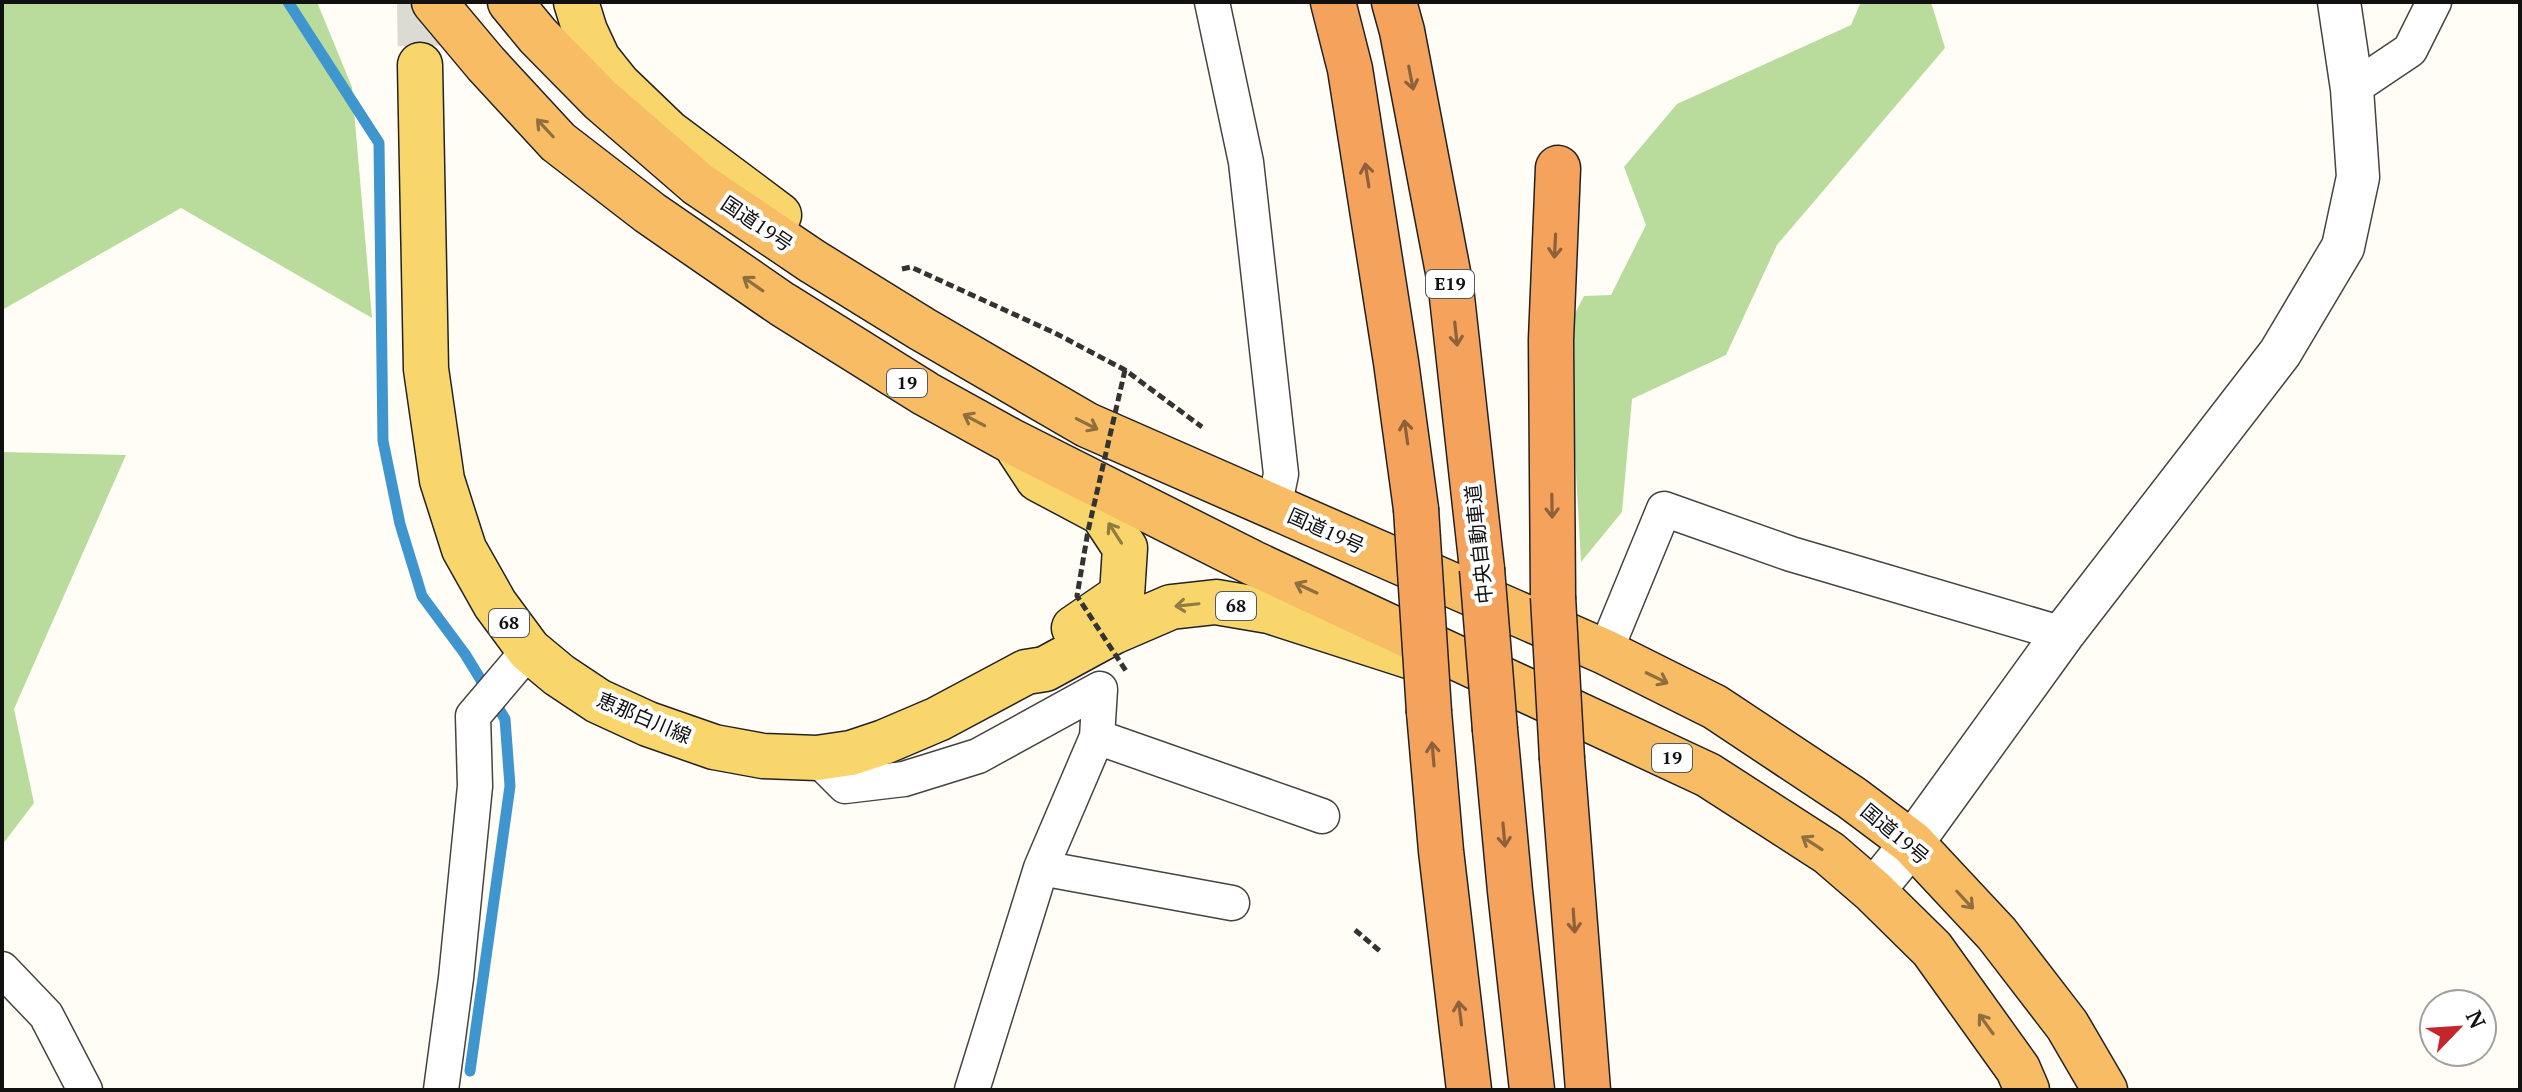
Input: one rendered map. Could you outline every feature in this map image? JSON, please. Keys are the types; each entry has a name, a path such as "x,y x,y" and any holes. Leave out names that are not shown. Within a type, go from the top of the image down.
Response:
{"highway":[{"name":"19","path":"434,2 558,142 650,213 782,304 926,394 1013,442 1253,563 1708,775 1829,853 1932,949 2018,1069 2027,1090"},
{"name":"国道19号","path":"510,2 538,36 601,100 698,184 812,261 922,329 1087,425 1605,652 1715,707 1852,798 1912,843 1997,934 2067,1025 2105,1090"},
{"path":"1333,2 1352,85 1416,509 1441,851 1469,1090"},
{"name":"中央自動車道","path":"1394,2 1451,288 1482,569 1510,891 1532,1090"},
{"path":"1558,168 1551,340 1553,597 1562,759 1588,1090"}],"main road":[{"path":"576,2 598,59 618,84 668,132 819,246 922,329"},
{"name":"恵那白川線","path":"420,65 426,369 442,480 464,549 495,604 518,662 559,675 598,701 648,724 714,747 763,756 817,758 851,753 884,742 938,719 1026,672"},
{"name":"68","path":"1013,442 1038,479 1102,513 1125,548 1122,595 1035,655 1026,672"},
{"name":"68","path":"1026,672 1045,669 1113,632 1171,607 1216,602 1269,611 1421,660 1452,657"}],"street":[{"path":"1212,2 1246,162 1281,474 1274,508"},
{"path":"1873,891 1912,843 2063,634 2280,353 2343,247 2358,177 2352,89 2339,2"},
{"path":"2352,89 2410,50 2434,2"},
{"path":"1605,652 1664,509 1791,554 2063,634"},
{"path":"441,1090 456,978 475,786 473,716 518,662"},
{"path":"817,758 845,786 904,779 978,756 1100,689 1097,737 1041,868 972,1090"},
{"path":"1097,737 1322,816"},
{"path":"1041,868 1232,903"},
{"path":"2,969 46,1015 85,1090"}],"path":[{"path":"894,272 911,267 1055,333 1125,370 1208,432"},
{"path":"1125,370 1088,531 1077,596 1126,671"},
{"path":"1355,930 1381,952"}],"green space":[{"path":"2,2 317,2 352,87 372,318 181,208 2,310"},
{"path":"1861,2 1931,2 1945,48 1777,245 1726,355 1632,399 1622,512 1581,562 1568,327 1584,296 1611,295 1646,225 1624,167 1677,104 1851,25"},
{"path":"2,452 126,455 14,709 34,803 2,845"}],"waterway":[{"path":"288,2 379,143 383,441 400,524 422,596 465,654 505,719 510,786 470,1071"}],"tunnel":[{"path":"419,2 420,65"}]}
